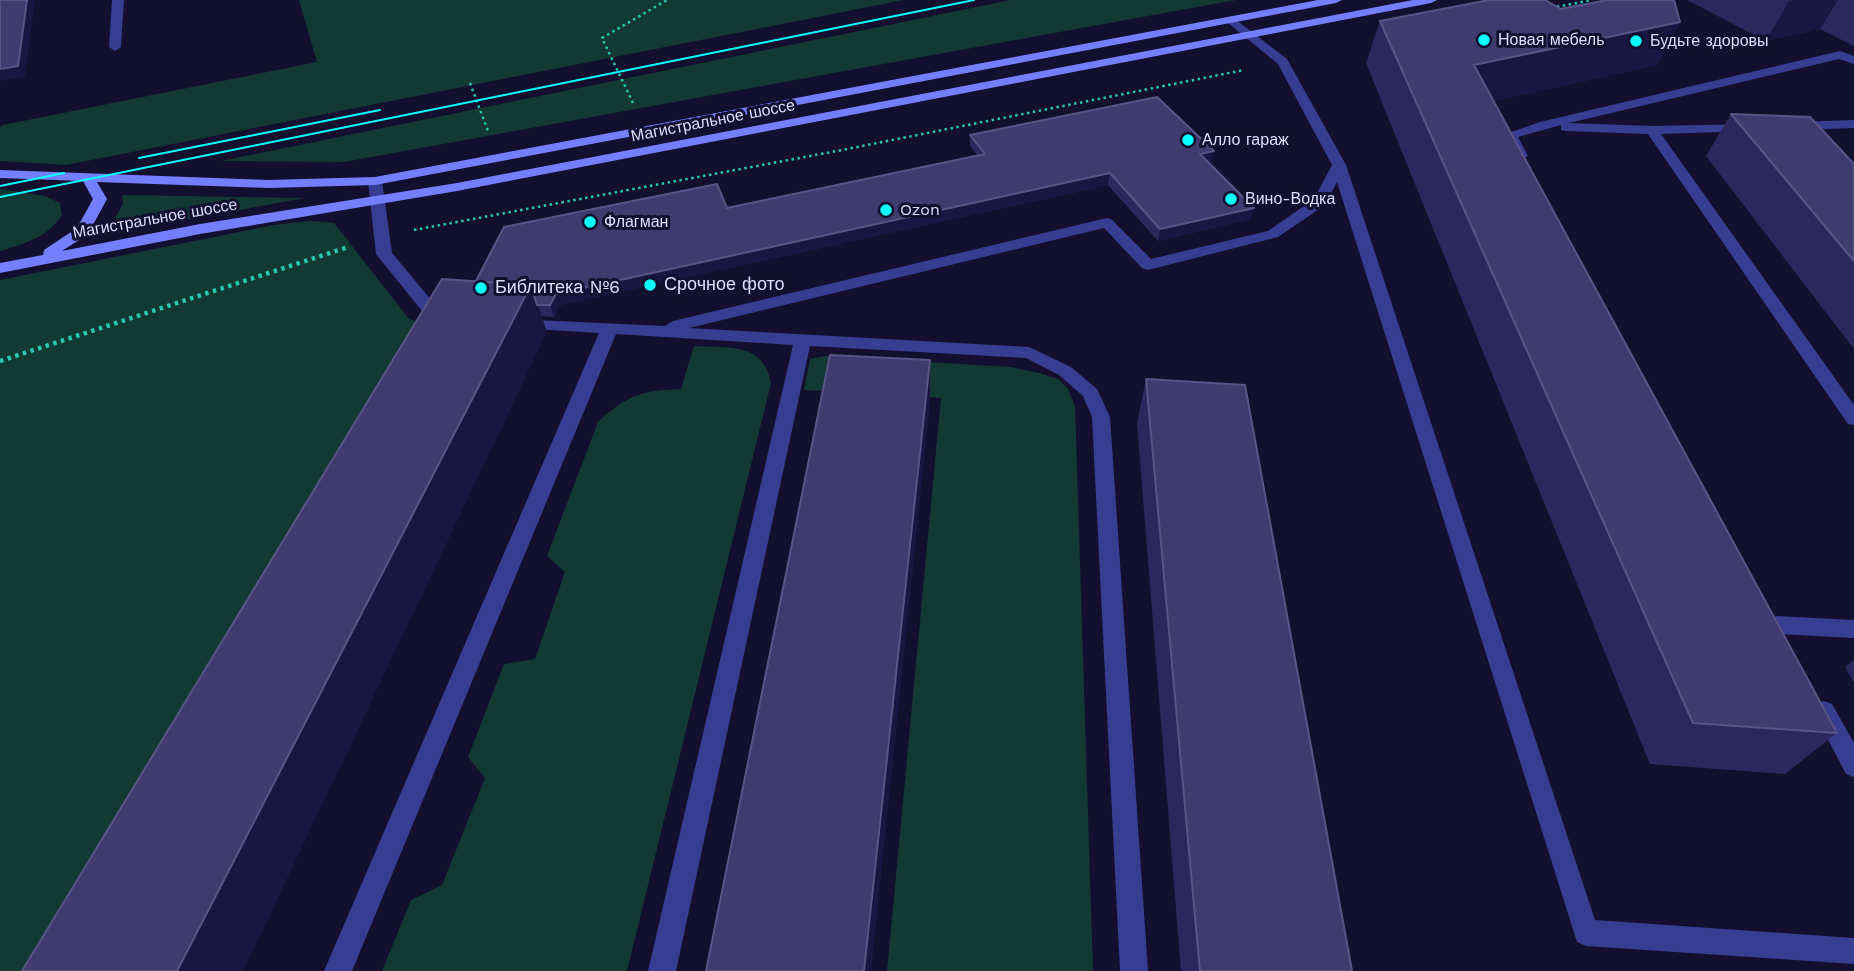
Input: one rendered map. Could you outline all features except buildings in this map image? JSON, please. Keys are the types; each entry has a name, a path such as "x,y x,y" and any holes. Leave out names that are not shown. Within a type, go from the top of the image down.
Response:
{"main road":[{"name":"Магистральное шоссе","path":"0,174 269,184 375,181 1336,0"},
{"name":"Магистральное шоссе","path":"0,268 43,258 457,187 1431,0"},
{"path":"43,258 83,231 100,199 88,178"}],"lane":[{"path":"116,47 118,0"},
{"path":"1231,20 1283,62 1339,164 1586,933 1854,951"},
{"path":"1530,172 1510,135 1540,125 1840,55 1854,60"},
{"path":"1540,125 1652,130 1854,124"},
{"path":"1652,130 1854,419"},
{"path":"652,331 1107,223 1148,265 1273,234 1320,202 1339,164"},
{"path":"375,181 384,254 437,318 463,320"},
{"path":"503,322 1029,353 1065,371 1091,393 1101,417 1134,971"},
{"path":"338,971 610,328"},
{"path":"662,971 803,340"},
{"path":"1790,648 1774,619 1854,629"},
{"path":"1816,695 1854,766"}],"path":[{"path":"634,105 602,38 667,0"},
{"path":"1538,11 1592,0"},
{"path":"0,361 381,237 837,151 1283,62"},
{"path":"470,83 492,142"}],"green space":[{"path":"299,0 904,0 66,165 0,161 0,127 3,125 317,62"},
{"path":"1011,0 1236,0 344,162 221,161"},
{"path":"0,189 45,196 60,203 62,215 43,234 0,251"},
{"path":"122,195 304,198 100,236 110,227 123,204"},
{"path":"310,221 334,223 409,319 458,334 101,971 0,971 0,280 274,225"},
{"path":"694,346 731,348 752,354 761,360 771,383 627,971 382,971 411,900 442,885 485,778 468,757 504,664 535,659 565,572 547,556 598,422 617,406 635,396 681,389"},
{"path":"825,356 1011,367 1058,379 1068,389 1075,406 1093,971 887,971 941,398 804,390 810,359"}],"tram line":[{"path":"0,197 974,0"},
{"path":"139,158 380,110"},
{"path":"0,186 64,173"}],"place":[{"name":"Новая мебель","path":"1484,40"},
{"name":"Будьте здоровы","path":"1636,41"},
{"name":"Алло гараж","path":"1188,140"},
{"name":"Вино-Водка","path":"1231,199"},
{"name":"Ozon","path":"886,210"},
{"name":"Флагман","path":"590,222"},
{"name":"Срочное фото","path":"650,285"},
{"name":"Библитека №6","path":"481,288"}]}
